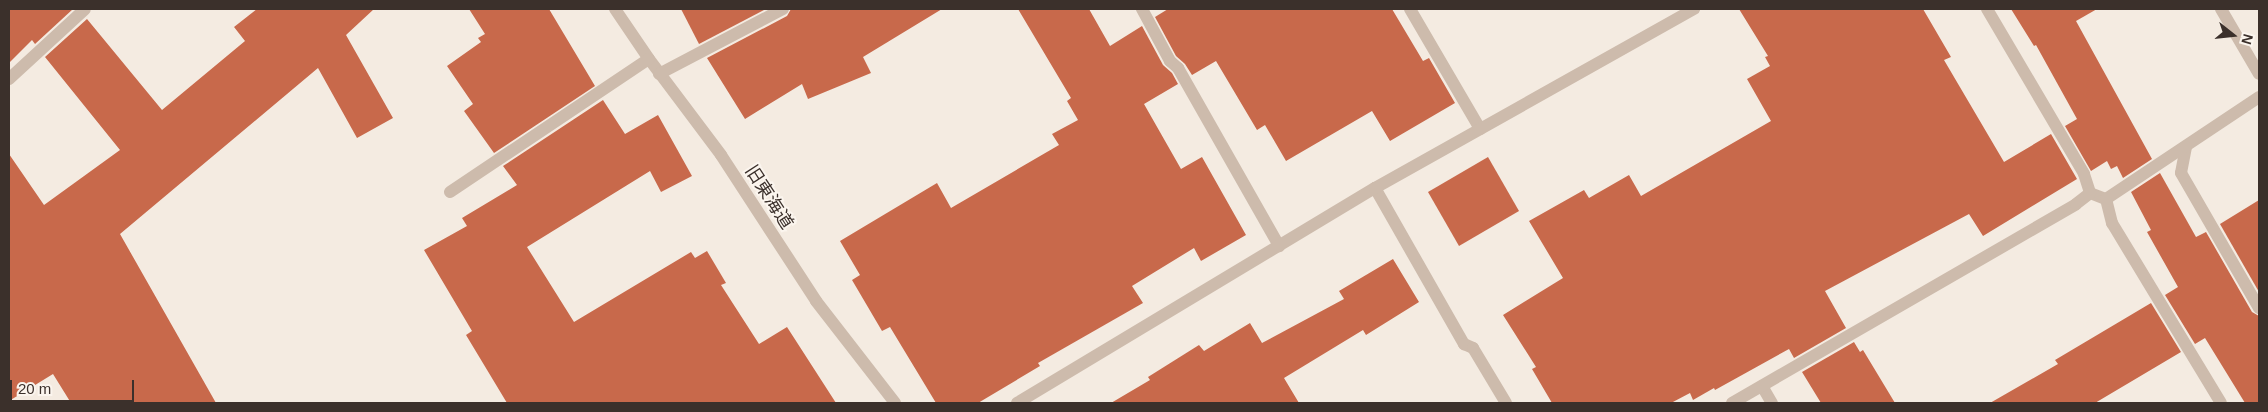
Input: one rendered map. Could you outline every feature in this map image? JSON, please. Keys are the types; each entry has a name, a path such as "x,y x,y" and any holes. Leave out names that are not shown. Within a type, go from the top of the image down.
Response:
{"street":[{"path":"9,79 85,9"},
{"name":"旧東海道","path":"615,9 659,74 721,155 816,301 895,403"},
{"path":"659,74 783,9"},
{"path":"1142,9 1170,61 1178,68 1279,246"},
{"path":"1410,9 1480,129"},
{"path":"1017,403 1375,188 1692,9"},
{"path":"1987,9 2084,174 2090,193"},
{"path":"2220,9 2259,74"},
{"path":"450,192 649,60"},
{"path":"2106,199 2122,186 2186,148 2196,137 2259,97"},
{"path":"2186,148 2181,173 2259,308"},
{"path":"1375,188 1464,344 1473,348 1506,403"},
{"path":"2090,193 2106,199"},
{"path":"1732,403 2068,209 2090,193"},
{"path":"2106,199 2112,223 2221,403"},
{"path":"1762,386 1772,403"}],"building":[{"path":"9,9 73,9 35,44 32,40 9,63"},
{"path":"257,9 374,9 346,35 393,118 357,138 318,68 120,234 216,403 71,403 53,374 9,401 9,154 44,205 120,150 45,57 87,19 162,110 245,41 234,27"},
{"path":"469,9 549,9 595,86 494,153 464,111 473,104 447,66 481,42 478,38 485,34"},
{"path":"681,9 766,9 699,44"},
{"path":"791,9 942,9 863,57 871,73 808,99 802,84 745,119 707,58 787,16"},
{"path":"1018,9 1089,9 1110,46 1142,26 1163,65 1172,73 1178,84 1144,104 1181,169 1202,157 1246,235 1201,261 1194,248 1132,286 1143,303 1038,363 1040,366 978,403 936,403 890,327 882,331 852,280 860,275 840,241 937,183 951,208 1059,145 1052,134 1078,120 1067,101 1071,98"},
{"path":"1168,9 1392,9 1423,61 1429,58 1455,103 1390,141 1372,111 1286,161 1265,125 1257,130 1216,61 1192,75 1185,64 1176,56 1155,17"},
{"path":"1739,9 1923,9 1951,57 1944,60 2004,162 2051,134 2077,179 1983,236 1969,214 1825,291 1846,328 1794,358 1789,349 1693,400 1690,393 1671,403 1552,403 1532,369 1536,367 1503,315 1563,278 1529,221 1584,190 1589,198 1629,175 1641,196 1771,121 1747,79 1770,66 1765,57 1768,56"},
{"path":"2011,9 2097,9 2076,21 2152,159 2123,178 2117,166 2111,169 2107,161 2091,171 2065,126 2077,119 2036,45 2034,46"},
{"path":"603,100 625,134 658,115 692,176 661,192 650,171 527,247 574,322 691,252 695,258 707,251 726,283 721,285 759,344 787,327 836,403 507,403 466,335 472,331 424,250 467,226 462,218 517,185 503,166"},
{"path":"1488,157 1519,211 1459,246 1428,192"},
{"path":"2160,173 2196,237 2206,232 2252,312 2259,316 2259,403 2245,403 2205,338 2195,344 2165,295 2178,287 2147,232 2151,230 2131,192"},
{"path":"2259,200 2259,292 2220,224"},
{"path":"1393,259 1419,302 1366,335 1363,330 1284,378 1299,403 1111,403 1150,380 1148,377 1199,345 1204,351 1250,323 1262,343 1344,299 1339,291"},
{"path":"2151,303 2181,352 2095,403 1990,403 2058,364 2055,360"},
{"path":"1854,342 1860,352 1863,350 1895,403 1821,403 1802,372"}]}
